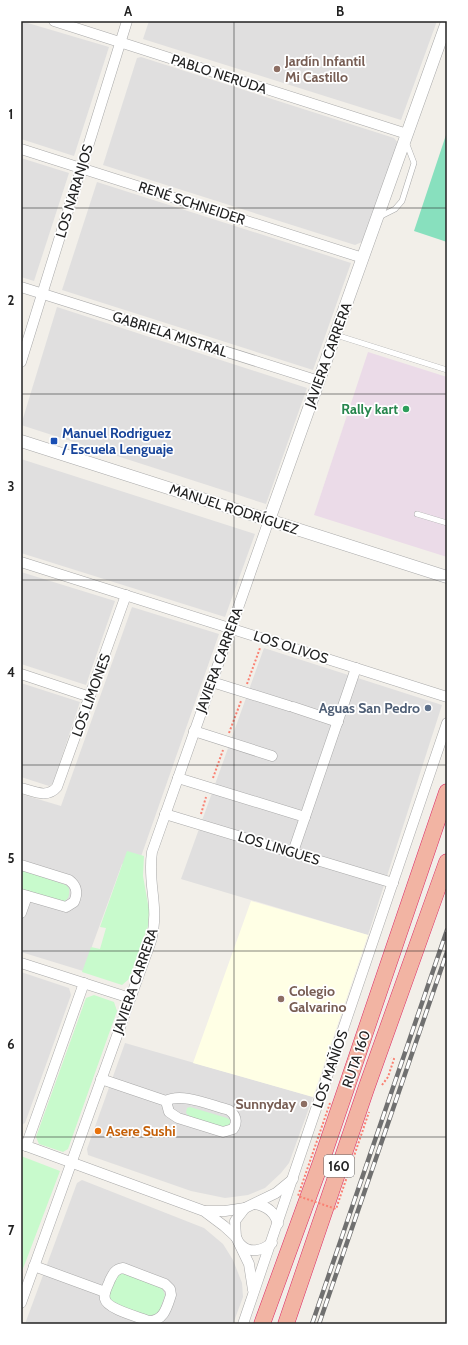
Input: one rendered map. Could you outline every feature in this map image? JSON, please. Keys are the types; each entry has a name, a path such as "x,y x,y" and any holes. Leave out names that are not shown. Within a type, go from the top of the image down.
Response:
{"highway":[{"name":"RUTA 160","path":"262,1324 322,1162 447,792"},
{"name":"RUTA 160","path":"286,1324 366,1089 447,862"}],"street":[{"name":"PABLO NERUDA","path":"54,21 406,137"},
{"name":"LOS NARANJOS","path":"21,362 127,21"},
{"name":"JAVIERA CARRERA","path":"21,1303 154,929 156,905 151,863 152,852 447,22"},
{"name":"RENÉ SCHNEIDER","path":"21,149 363,258"},
{"name":"GABRIELA MISTRAL","path":"21,287 319,381"},
{"name":"MANUEL RODRÍGUEZ","path":"21,441 446,575"},
{"name":"LOS OLIVOS","path":"21,562 447,697"},
{"name":"LOS LIMONES","path":"21,788 44,794 51,793 59,784 126,595"},
{"path":"293,852 356,668"},
{"path":"21,674 90,697"},
{"path":"212,682 338,722"},
{"name":"LOS MAÑÍOS","path":"243,1324 294,1178 447,723"},
{"path":"194,731 272,756"},
{"path":"178,778 305,817"},
{"name":"LOS LINGUES","path":"165,814 393,883"},
{"path":"21,865 69,880 74,884 76,891 74,902 66,908 24,895 21,913"},
{"path":"21,963 130,998"},
{"path":"84,983 24,1145 204,1211 224,1226 246,1248 255,1250 265,1248 272,1242"},
{"path":"101,1079 166,1101 174,1098 183,1098 229,1110 234,1114 236,1122 233,1129 223,1132 174,1116 168,1109 166,1101"},
{"path":"204,1211 226,1211 245,1208 276,1193 294,1178"},
{"path":"254,1204 264,1206 272,1211 278,1224"},
{"path":"245,1208 235,1221 237,1239 251,1273 253,1296"},
{"path":"34,1266 105,1292"},
{"path":"120,1268 165,1284 170,1289 171,1295 161,1321 149,1321 112,1307 105,1300 105,1292 114,1273 120,1268"}],"lane":[{"path":"377,218 395,209 402,201 414,163 406,137"},
{"path":"336,335 447,370"},
{"path":"416,514 447,522"}],"path":[{"path":"330,1103 298,1196 336,1209 369,1112"}],"shaded area":[{"path":"21,21 109,47 74,156 21,139"},
{"path":"149,21 437,21 401,120 143,39"},
{"path":"141,57 394,138 398,143 362,242 355,245 103,165 137,58"},
{"path":"21,158 69,173 34,281 21,277"},
{"path":"97,182 351,263 313,370 62,290"},
{"path":"57,307 307,388 266,504 21,425"},
{"path":"368,352 447,377 447,557 314,515"},
{"path":"21,459 255,534 225,617 21,553"},
{"path":"21,572 115,601 86,685 21,664"},
{"path":"132,607 219,634 137,868 122,864 83,971 21,952 21,794 61,806"},
{"path":"264,648 442,705 368,935 181,879"},
{"path":"21,683 80,702 53,783 49,786 21,777"},
{"name":"Colegio Galvarino","path":"251,901 368,935 313,1097 193,1063"},
{"path":"21,972 69,988 71,995 25,1123 21,1125"},
{"path":"125,1043 313,1097 289,1163 265,1188 248,1195 225,1198 191,1191 88,1155 87,1149"},
{"path":"82,1180 204,1228 223,1244 233,1260 242,1283 243,1297 233,1324 25,1324 77,1183"}],"green space":[{"path":"447,132 447,242 414,231"},
{"path":"127,851 144,856 143,876 149,910 148,926 129,979 122,985 82,972 91,947 100,949 106,928 100,927"},
{"path":"21,870 66,885 69,888 68,898 61,902 21,889"},
{"path":"94,995 114,1002 117,1011 68,1149 63,1152 39,1144 36,1137 86,998"},
{"path":"190,1107 227,1118 230,1120 230,1125 225,1129 191,1118 186,1113 187,1108"},
{"path":"21,1156 60,1171 21,1274"},
{"path":"123,1273 162,1288 165,1295 158,1315 151,1319 111,1302 109,1294 116,1274"}],"railway":[{"path":"312,1324 447,930"},
{"path":"319,1324 447,952"}],"place":[{"name":"Jardín Infantil Mi Castillo","path":"277,69"},
{"name":"Rally kart","path":"406,409"},
{"name":"Manuel Rodriguez / Escuela Lenguaje","path":"54,441"},
{"name":"Aguas San Pedro","path":"428,708"},
{"name":"Colegio Galvarino","path":"281,999"},
{"name":"Sunnyday","path":"304,1104"},
{"name":"Asere Sushi","path":"98,1131"}]}
